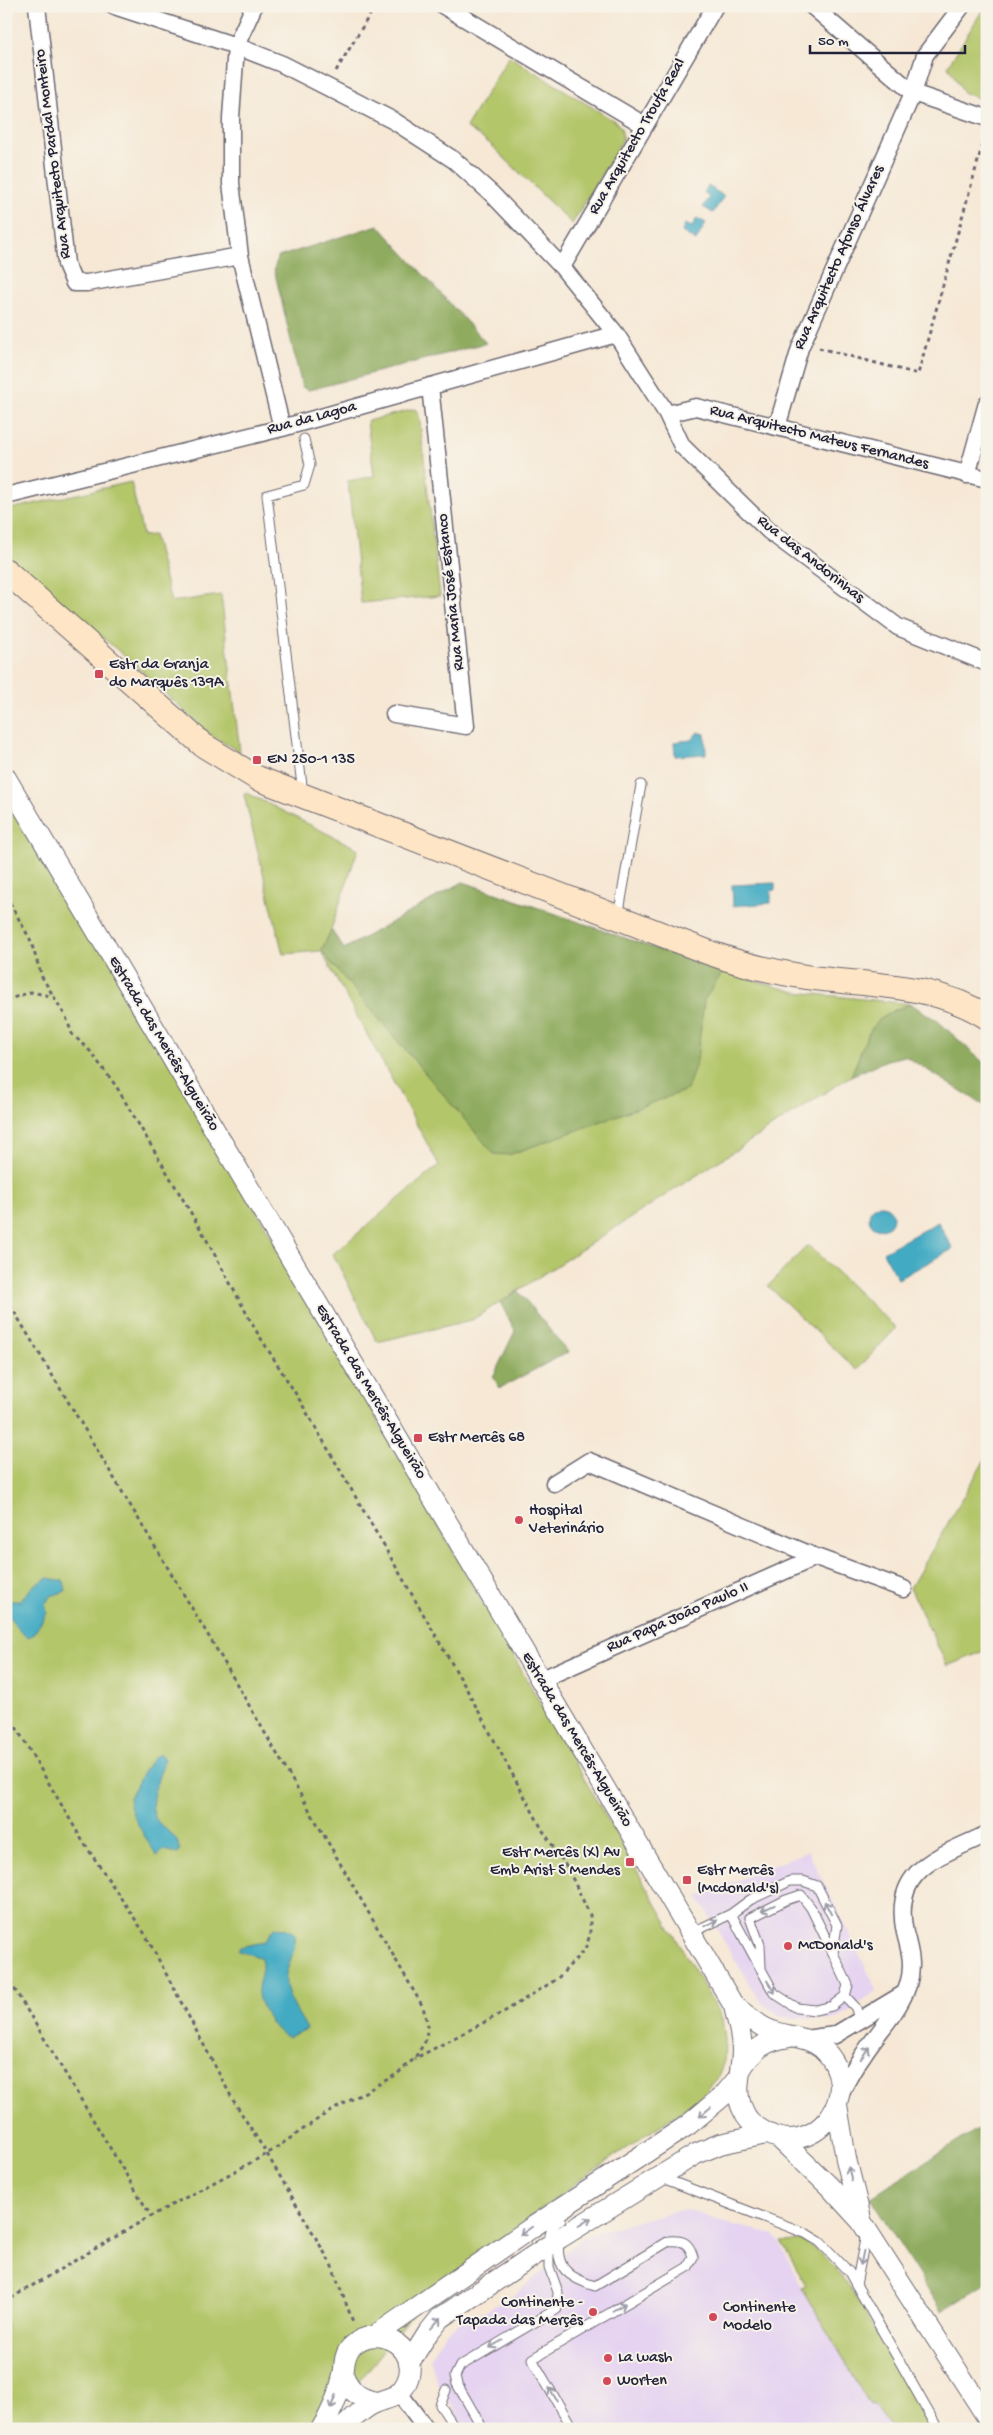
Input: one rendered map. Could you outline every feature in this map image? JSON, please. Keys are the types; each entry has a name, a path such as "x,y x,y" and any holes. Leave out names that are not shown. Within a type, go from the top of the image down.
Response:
{"main road":[{"path":"6,572 203,745 258,778 735,962 804,977 912,988 956,1001 987,1017"}],"street":[{"name":"Rua Arquitecto Pardal Monteiro","path":"37,6 66,264 74,283 87,284 240,256"},
{"path":"114,6 146,11 282,64 394,121 454,160 492,194 562,267 616,334 667,414"},
{"path":"254,6 236,46 231,118 231,183 240,256 282,428"},
{"path":"444,6 644,125"},
{"name":"Rua Arquitecto Troufa Real","path":"562,267 715,6"},
{"path":"812,6 913,93 987,118"},
{"name":"Rua Arquitecto Afonso Álvares","path":"777,427 802,343 913,93 926,55 962,6"},
{"name":"Rua da Lagoa","path":"6,496 282,428 616,334"},
{"name":"Rua Maria José Estanco","path":"394,714 466,726 430,386"},
{"path":"967,475 987,403"},
{"name":"Rua Arquitecto Mateus Fernandes","path":"667,414 696,407 987,479"},
{"name":"Rua das Andorinhas","path":"667,414 682,446 769,531 898,627 987,663"},
{"name":"Estrada das Mercês-Algueirão","path":"6,778 734,2006 740,2033 738,2094 743,2110 753,2124 772,2136 829,2186 864,2226 987,2417"},
{"path":"554,1483 589,1461 816,1557 904,1589"},
{"name":"Rua Papa João Paulo II","path":"540,1680 816,1557"},
{"path":"343,2375 350,2389 361,2399 376,2402 388,2400 399,2393 408,2380 410,2363 428,2333 445,2314 658,2176 720,2144 772,2136 797,2138 814,2133 828,2121 862,2055 896,2011 905,1993 912,1965 902,1912 906,1887 913,1875 926,1863 987,1834"},
{"path":"321,2429 331,2410 343,2375 344,2362 349,2349 704,2114 740,2073 749,2055 760,2045 774,2039 835,2036 905,1993"},
{"name":"Estrada das Mercês-Algueirão","path":"734,2006 765,2028 820,2047 832,2060 839,2077 838,2100 846,2159 864,2226"},
{"path":"368,2338 392,2339 403,2349 410,2363"},
{"path":"399,2393 426,2429"},
{"path":"342,2429 361,2411 376,2402"}],"lane":[{"path":"303,796 267,494 304,485 310,465 304,439"},
{"path":"618,918 641,786"},
{"path":"691,1932 730,1914 750,1900 790,1881 803,1881 817,1886 837,1925 833,1953"},
{"path":"730,1914 761,1970 774,1993 797,2008 816,2010 832,2006 845,1996 848,1985 811,1908 801,1896 786,1900 750,1918 760,1945 761,1970"},
{"path":"845,1996 856,2008 859,2021"},
{"path":"658,2176 805,2233 820,2242 834,2255 856,2285 938,2429"},
{"path":"573,2429 532,2359 688,2267 693,2257 690,2246 682,2240 669,2241 595,2286 579,2280 565,2270 559,2260 552,2227 572,2209 580,2196"},
{"path":"856,2285 864,2226"},
{"path":"483,2429 457,2384 455,2376 460,2366 557,2309 558,2292 548,2267 554,2242"},
{"path":"446,2390 440,2405 456,2429"}],"path":[{"path":"326,87 375,6"},
{"path":"802,343 918,374 987,128"},
{"path":"6,896 30,938 42,977 51,996 66,1017 72,1034 90,1051 116,1086 204,1235 255,1329 299,1399 466,1688 543,1831 567,1867 590,1915 590,1935 585,1949 557,1979 502,2013 414,2059 397,2074 324,2115 267,2154 151,2216 6,2301"},
{"path":"6,1000 31,992 51,996"},
{"path":"6,1298 225,1664 423,2007 428,2026 425,2042 414,2059"},
{"path":"6,1705 13,1722 82,1840 145,1934 233,2100 331,2264 368,2338"},
{"path":"6,1975 151,2216"}],"shaded area":[{"path":"808,1851 877,1990 849,2011 833,2020 782,2017 764,2005 752,1989 698,1897"},
{"path":"678,2210 692,2211 728,2224 775,2234 802,2288 873,2403 892,2429 465,2429 438,2383 430,2359 445,2332 469,2316 490,2309 518,2292 585,2236"}],"green space":[{"path":"985,6 987,6 987,101 964,93 948,66"},
{"path":"509,56 616,122 621,128 623,139 572,224 489,143 466,127"},
{"path":"378,225 486,343 309,390 302,387 274,269 278,257"},
{"path":"415,409 419,415 440,596 361,603 348,481 374,476 367,421"},
{"path":"131,482 143,536 154,535 171,602 221,595 240,752 210,735 136,666 6,555 6,510"},
{"path":"6,776 722,2018 725,2040 724,2061 717,2079 697,2101 598,2167 433,2289 321,2429 6,2429"},
{"path":"245,792 358,849 331,930 344,949 463,882 723,972 796,992 911,1004 885,1016 870,1031 851,1076 472,1320 377,1342 333,1254 439,1165 321,951 283,954 244,795"},
{"path":"463,882 723,972 704,1000 697,1060 687,1090 509,1155 494,1154 321,951 331,930 344,949"},
{"path":"911,1004 938,1021 987,1066 987,1107 905,1056 887,1060 851,1076 870,1031 885,1016"},
{"path":"808,1245 896,1328 857,1370 768,1286"},
{"path":"518,1291 568,1352 500,1388 493,1377 515,1331 500,1302"},
{"path":"987,1456 987,1650 947,1666 910,1588"},
{"path":"987,2123 987,2283 942,2311 870,2198"},
{"path":"803,2241 825,2256 849,2286 932,2429 892,2429 873,2404 870,2405 802,2288 806,2285 781,2242"}],"water":[{"path":"708,186 724,196 713,213 703,207 709,197 704,193"},
{"path":"697,218 706,223 696,241 682,232 685,224 692,227"},
{"path":"698,732 705,734 706,754 675,756 674,742 691,740"},
{"path":"775,883 775,890 771,891 771,903 733,906 732,885"},
{"path":"876,1205 886,1205 893,1212 893,1222 886,1229 876,1229 869,1222 869,1212"},
{"path":"938,1222 953,1249 898,1279 883,1252"},
{"path":"48,1578 64,1581 66,1591 51,1596 45,1604 47,1613 33,1635 28,1637 20,1632 13,1623 6,1603 9,1601 20,1601 34,1585"},
{"path":"160,1754 164,1759 154,1793 153,1810 161,1825 175,1838 180,1849 178,1854 165,1850 156,1856 132,1812 129,1797 146,1767"},
{"path":"274,1928 287,1929 295,1934 295,1944 286,1975 286,1982 292,2003 307,2029 289,2037 280,2033 275,2028 261,2004 258,1994 262,1967 260,1957 238,1951 240,1947 264,1942"}],"place":[{"name":"Estr da Granja do Marquês 139A","path":"99,674"},
{"name":"EN 250-1 135","path":"257,760"},
{"name":"Estr Mercês 68","path":"418,1438"},
{"name":"Hospital Veterinário","path":"519,1520"},
{"name":"Estr Mercês (X) Av Emb Arist S Mendes","path":"630,1862"},
{"name":"Estr Mercês (Mcdonald's)","path":"687,1880"},
{"name":"McDonald's","path":"788,1946"},
{"name":"Continente - Tapada das Merçês","path":"593,2312"},
{"name":"Continente Modelo","path":"713,2317"},
{"name":"La wash","path":"608,2358"},
{"name":"Worten","path":"607,2381"}]}
